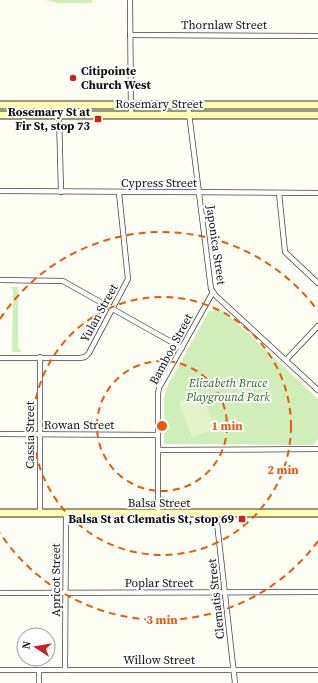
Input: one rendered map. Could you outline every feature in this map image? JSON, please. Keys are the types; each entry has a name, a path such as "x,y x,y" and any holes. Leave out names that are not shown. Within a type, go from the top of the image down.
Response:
{"main road":[{"name":"Rosemary Street","path":"1,105 318,105"},
{"path":"1,105 1,115"},
{"name":"Rosemary Street","path":"1,115 318,115"},
{"name":"Balsa Street","path":"0,513 318,514"}],"street":[{"path":"130,0 132,115"},
{"name":"Thornlaw Street","path":"130,35 318,36"},
{"name":"Japonica Street","path":"188,105 209,279 213,292 318,390"},
{"path":"59,115 61,192"},
{"name":"Cypress Street","path":"0,191 119,193 318,193"},
{"name":"Yulan Street","path":"0,358 80,358 85,357 89,353 113,310 129,276 119,193"},
{"path":"279,193 285,252 318,282"},
{"path":"0,280 63,282 182,348"},
{"name":"Bamboo Street","path":"158,514 159,388 213,292"},
{"path":"286,360 318,326"},
{"name":"Cassia Street","path":"40,358 40,514"},
{"name":"Rowan Street","path":"0,434 158,435"},
{"path":"158,450 318,449"},
{"name":"Apricot Street","path":"65,670 66,513"},
{"name":"Clematis Street","path":"216,514 235,683"},
{"name":"Poplar Street","path":"0,593 318,592"},
{"name":"Willow Street","path":"0,670 318,670"},
{"path":"39,670 39,683"}],"green space":[{"path":"45,0 92,0 92,3 58,3"},
{"path":"10,287 18,287 18,348 22,352 12,352 13,290"},
{"name":"Elizabeth Bruce Playground Park","path":"222,309 318,399 318,439 313,445 164,444 164,398 167,387 209,311"},
{"path":"202,394 215,429 192,437 179,402"}],"place":[{"name":"Citipointe Church West","path":"73,78"},
{"name":"Rosemary St at Fir St, stop 73","path":"98,119"},
{"name":"Balsa St at Clematis St, stop 69","path":"242,519"}]}
